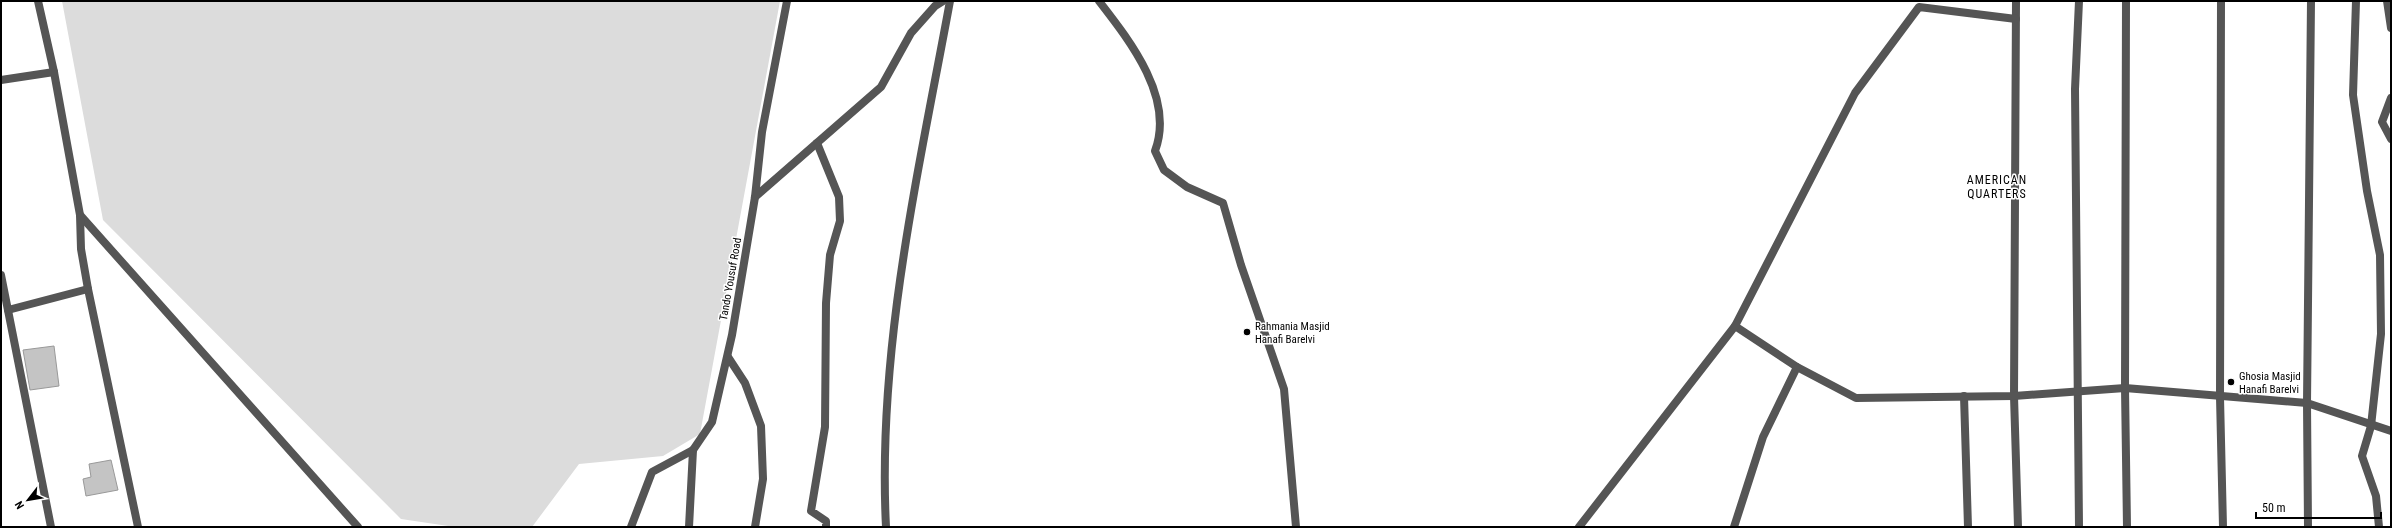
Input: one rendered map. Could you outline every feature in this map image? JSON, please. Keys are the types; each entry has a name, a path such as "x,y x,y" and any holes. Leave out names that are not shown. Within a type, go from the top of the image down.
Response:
{"street":[{"path":"38,1 54,72 80,215 81,249 88,289 138,527"},
{"name":"Tando Yousuf Road","path":"631,527 652,472 693,450 712,422 728,357 755,197 762,132 787,1"},
{"path":"755,197 880,87 910,33 935,6 943,1"},
{"path":"886,527 883,479 890,355 904,243 950,1"},
{"path":"1099,1 1125,35 1149,79 1160,117 1160,138 1155,151 1164,170 1187,187 1223,203 1240,265 1284,389 1296,527"},
{"path":"2016,1 2014,396 2018,527"},
{"path":"2079,1 2074,89 2079,527"},
{"path":"2126,1 2125,388 2127,527"},
{"path":"2221,1 2220,397 2223,527"},
{"path":"2308,527 2307,403 2311,1"},
{"path":"2356,1 2353,95 2367,191 2380,255 2381,334 2371,426 2362,456 2376,496 2379,527"},
{"path":"2387,1 2391,28"},
{"path":"1579,527 1735,326 1855,93 1919,7 2016,20"},
{"path":"1,80 54,72"},
{"path":"2391,98 2382,122 2391,139"},
{"path":"817,143 839,197 840,205 840,221 830,255 826,303 826,427 811,511 826,520 826,527"},
{"path":"80,215 358,527"},
{"path":"1,275 52,527"},
{"path":"8,310 88,289"},
{"path":"1735,326 1797,367 1856,398 2014,396 2078,393 2125,388 2307,403 2371,426 2391,431"},
{"path":"728,357 745,383 762,426 763,478 755,527"},
{"path":"1734,527 1763,437 1797,367"},
{"path":"1964,396 1968,527"},
{"path":"689,527 693,450"}],"shaded area":[{"path":"62,1 780,1 700,434 663,456 579,464 532,527 455,527 401,519 103,220"}],"building":[{"path":"54,346 59,386 30,390 23,350"},
{"path":"111,460 118,490 86,496 83,479 91,477 89,464"}],"place":[{"name":"Rahmania Masjid Hanafi Barelvi","path":"1247,332"},
{"name":"Ghosia Masjid Hanafi Barelvi","path":"2231,382"}],"district":[{"name":"AMERICAN QUARTERS","path":"1997,187"}]}
